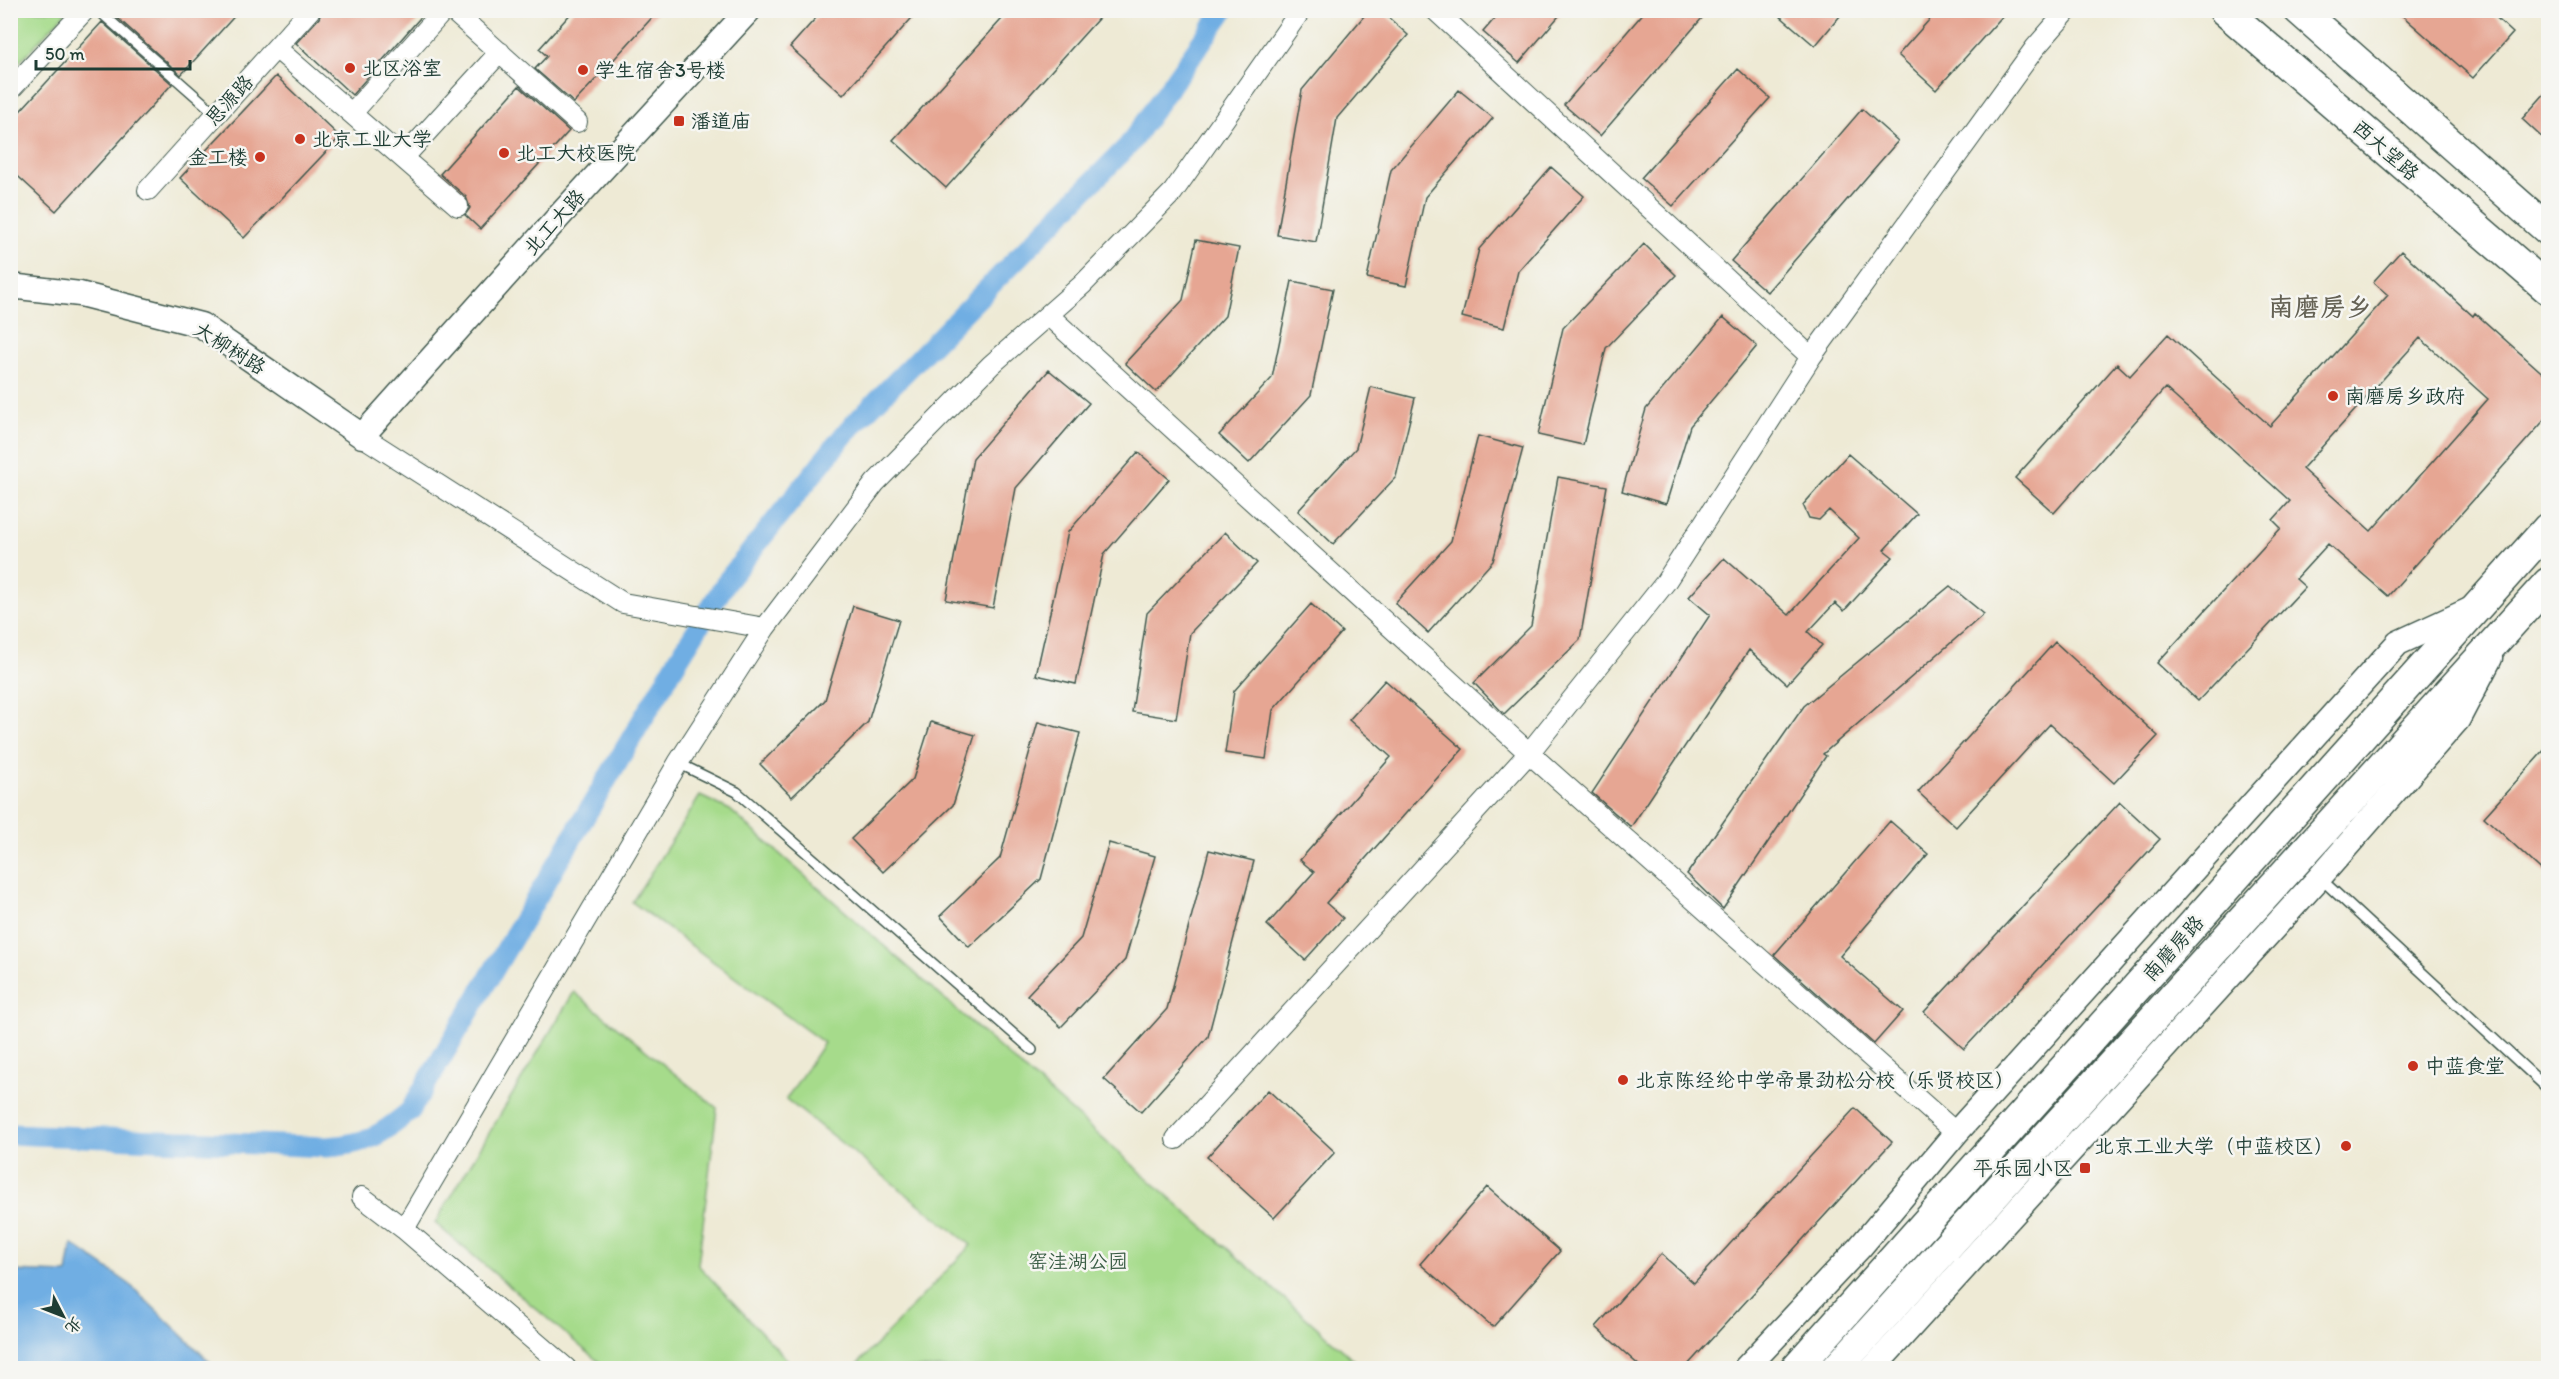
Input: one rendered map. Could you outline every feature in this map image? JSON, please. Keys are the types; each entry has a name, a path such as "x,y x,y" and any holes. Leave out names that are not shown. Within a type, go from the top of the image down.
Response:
{"main road":[{"name":"西大望路","path":"2224,10 2548,289"},
{"path":"2299,10 2548,230"},
{"name":"南磨房路","path":"1817,1362 2477,606 2548,528"},
{"name":"南磨房路","path":"1817,1362 2548,583"}],"street":[{"path":"10,90 85,10"},
{"path":"351,113 444,10"},
{"path":"452,10 577,122"},
{"name":"北工大路","path":"362,436 749,10"},
{"path":"404,1229 678,763 765,628 874,483 991,365 1082,285 1173,192 1301,10"},
{"path":"1435,10 1811,357"},
{"path":"1176,1139 1529,753 1665,583 1811,357 2035,48 2068,10"},
{"name":"思源路","path":"148,190 276,48 303,13"},
{"path":"276,48 458,206"},
{"path":"403,158 500,52"},
{"name":"大柳树路","path":"10,286 80,294 201,325 362,436"},
{"path":"1048,315 1529,753 1956,1133"},
{"path":"362,436 623,603 765,628"},
{"path":"1746,1368 1860,1247 1956,1133 2398,643 2477,606"},
{"path":"1873,1368 2319,878 2458,720 2502,634"},
{"path":"362,1197 404,1229 566,1368"},
{"path":"1817,1362 1860,1247"},
{"path":"1849,1368 1924,1312"}],"lane":[{"path":"98,10 216,114"},
{"path":"678,763 737,792 1032,1050"},
{"path":"2319,878 2548,1089"}],"green space":[{"path":"10,11 67,11 11,71"},
{"name":"窑洼湖公园","path":"700,796 730,810 1363,1368 854,1368 971,1245 786,1099 824,1043 632,902"},
{"path":"574,992 717,1108 698,1265 795,1368 606,1368 435,1223"}],"water":[{"path":"72,1244 128,1283 211,1363 208,1368 11,1368 11,1271 67,1273"}],"building":[{"path":"113,10 240,10 181,75 111,12"},
{"name":"北区浴室","path":"322,10 427,10 352,95 296,43 319,18"},
{"name":"学生宿舍3号楼","path":"574,10 659,10 574,103 535,69 547,56 539,49"},
{"path":"823,10 919,10 843,95 790,47"},
{"path":"1010,10 1106,10 946,188 893,140"},
{"path":"1369,10 1380,10 1408,35 1337,118 1316,242 1277,235 1302,90"},
{"path":"1502,10 1564,10 1519,63 1483,32"},
{"path":"1646,10 1709,10 1600,136 1564,105"},
{"path":"1773,10 1845,10 1815,46"},
{"path":"1938,10 2008,10 1936,90 1898,55"},
{"path":"2396,10 2488,10 2513,33 2473,78"},
{"path":"102,22 172,84 56,211 10,169 10,122"},
{"path":"1738,69 1770,98 1673,206 1641,178"},
{"name":"金工楼","path":"276,76 340,137 244,238 180,178"},
{"name":"北工大校医院","path":"519,86 569,131 480,229 465,215 470,208 466,197 440,174"},
{"path":"1459,90 1493,118 1425,197 1406,286 1367,278 1391,170"},
{"path":"2548,90 2548,143 2522,119"},
{"path":"1862,109 1898,141 1767,292 1731,261"},
{"path":"1551,167 1584,196 1518,271 1504,328 1462,317 1479,249"},
{"path":"1196,240 1239,248 1225,316 1156,392 1125,363 1183,300"},
{"path":"1644,244 1676,275 1606,348 1583,445 1538,435 1563,328"},
{"path":"2401,251 2473,316 2475,313 2548,378 2548,416 2388,596 2328,544 2296,579 2305,587 2198,701 2157,663 2281,528 2273,520 2290,501 2165,388 2054,513 2015,478 2117,364 2130,376 2168,334 2270,426 2388,295 2373,282","holes":["2420,338 2488,399 2371,531 2302,469"]},
{"path":"1292,281 1333,289 1311,395 1249,463 1219,435 1272,378"},
{"path":"1723,317 1757,346 1690,426 1666,504 1622,491 1646,409"},
{"path":"1049,370 1089,403 1016,488 993,608 946,600 973,458"},
{"path":"1371,387 1415,398 1396,477 1333,544 1298,511 1356,448"},
{"path":"1478,436 1523,448 1493,561 1428,633 1395,603 1451,541"},
{"path":"1138,452 1169,479 1104,554 1076,684 1036,675 1068,532"},
{"path":"1848,454 1917,514 1884,550 1893,557 1844,611 1835,603 1808,632 1822,645 1787,684 1749,650 1631,827 1592,793 1710,615 1689,597 1724,558 1789,615 1859,538 1829,510 1819,520 1809,518 1803,505"},
{"path":"1558,477 1607,486 1580,640 1504,714 1474,683 1531,626"},
{"path":"1225,532 1257,563 1190,633 1176,719 1132,712 1147,613"},
{"path":"1950,586 1984,614 1823,754 1826,756 1723,909 1687,874 1804,706"},
{"path":"1311,604 1342,632 1273,710 1266,759 1225,753 1234,691"},
{"path":"853,606 899,620 868,722 792,797 760,764 825,700"},
{"path":"2055,642 2158,736 2114,783 2050,724 1956,827 1918,792"},
{"path":"1385,680 1463,749 1326,903 1343,918 1305,960 1267,925 1314,872 1300,860 1391,757 1349,720"},
{"path":"931,722 975,735 953,805 883,872 851,839 913,779"},
{"path":"1038,722 1080,733 1041,879 969,947 940,916 1000,858"},
{"path":"2548,746 2548,876 2484,817"},
{"path":"2120,802 2160,839 1964,1049 1924,1012"},
{"path":"1890,821 1928,854 1840,956 1903,1011 1874,1044 1774,955"},
{"path":"1109,843 1155,856 1125,960 1061,1027 1027,995 1081,938"},
{"path":"1209,850 1254,861 1208,1037 1141,1112 1104,1079 1167,1009"},
{"path":"1268,1090 1335,1152 1274,1218 1207,1157"},
{"path":"1855,1108 1892,1142 1685,1368 1642,1368 1596,1327 1661,1254 1694,1283"},
{"path":"1487,1187 1560,1251 1493,1327 1420,1264"}],"waterway":[{"path":"10,1134 327,1147 363,1141 381,1133 410,1111 727,581 848,430 1128,146 1224,10"}],"place":[{"name":"北区浴室","path":"350,68"},
{"name":"学生宿舍3号楼","path":"583,70"},
{"name":"潘道庙","path":"679,121"},
{"name":"北京工业大学","path":"300,139"},
{"name":"北工大校医院","path":"504,153"},
{"name":"金工楼","path":"260,157"},
{"name":"南磨房乡政府","path":"2333,396"},
{"name":"中蓝食堂","path":"2413,1066"},
{"name":"北京陈经纶中学帝景劲松分校（乐贤校区）","path":"1623,1080"},
{"name":"北京工业大学（中蓝校区）","path":"2346,1146"},
{"name":"平乐园小区","path":"2085,1168"}],"district":[{"name":"南磨房乡","path":"2320,307"}]}
